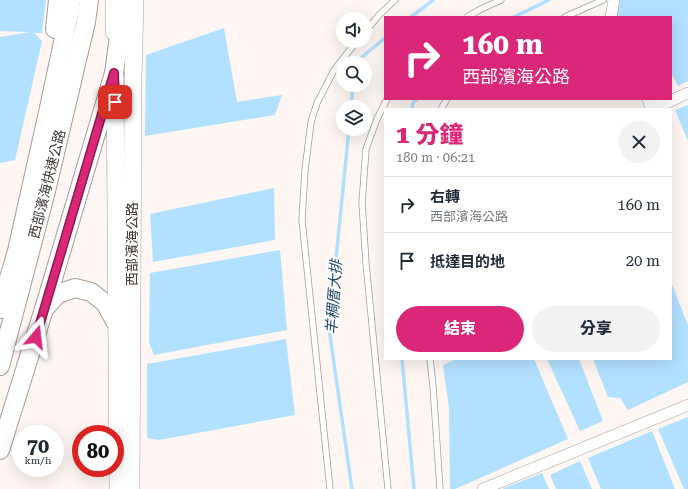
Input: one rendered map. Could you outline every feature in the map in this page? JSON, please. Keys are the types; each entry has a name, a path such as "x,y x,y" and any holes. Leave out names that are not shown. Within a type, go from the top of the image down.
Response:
{"highway":[{"path":"0,270 39,130 58,0"},
{"name":"西部濱海快速公路","path":"0,308 17,251 69,14 70,0"},
{"name":"西部濱海快速公路","path":"0,366 46,191 86,22 89,0"},
{"path":"0,450 44,309 114,73 124,0"},
{"path":"44,309 58,294 75,288 92,292 105,303 116,323"}],"main road":[{"name":"西部濱海公路","path":"114,0 118,489"},
{"name":"西部濱海公路","path":"131,489 133,79 135,0"}],"street":[{"path":"611,16 614,0"},
{"path":"648,100 650,105 664,104 688,94"},
{"path":"483,489 688,405"}],"lane":[{"path":"372,22 378,14 395,0"},
{"path":"469,16 501,0"},
{"path":"567,16 603,0"},
{"path":"330,489 302,220 304,185 311,122 317,103 334,70 351,48"},
{"path":"387,100 377,119 366,149 362,203 388,489"},
{"path":"430,360 440,489"}],"water":[{"path":"0,0 46,0 42,33 34,33 42,41 15,160 0,163 0,37 30,32 0,31"},
{"path":"688,0 688,81 678,86 672,75 672,16 614,16 618,1"},
{"path":"224,28 237,102 282,95 275,115 145,136 146,55"},
{"path":"688,105 688,141 675,110"},
{"path":"274,188 275,240 153,262 150,214"},
{"path":"280,250 287,330 154,355 149,342 150,273"},
{"path":"672,285 688,325 688,382 628,410 620,398 608,397 593,360 672,360"},
{"path":"286,339 295,415 159,440 147,438 147,364"},
{"path":"454,360 534,360 568,439 455,489 450,489 449,408 443,365"},
{"path":"547,360 579,360 603,421 580,431"},
{"path":"688,417 688,489 684,489 658,429"},
{"path":"652,431 675,489 601,489 588,458"},
{"path":"580,461 592,489 556,489 550,475"},
{"path":"542,473 549,489 502,489"}],"waterway":[{"name":"羊稠厝大排","path":"412,16 433,0"},
{"path":"516,16 549,0"},
{"name":"羊稠厝大排","path":"363,56 384,39"},
{"name":"羊稠厝大排","path":"352,92 352,100"},
{"path":"412,108 413,103 416,100"},
{"name":"羊稠厝大排","path":"348,136 329,328 352,489"},
{"path":"402,360 414,489"}],"route":[{"path":"36,337 114,73 115,102"}]}
